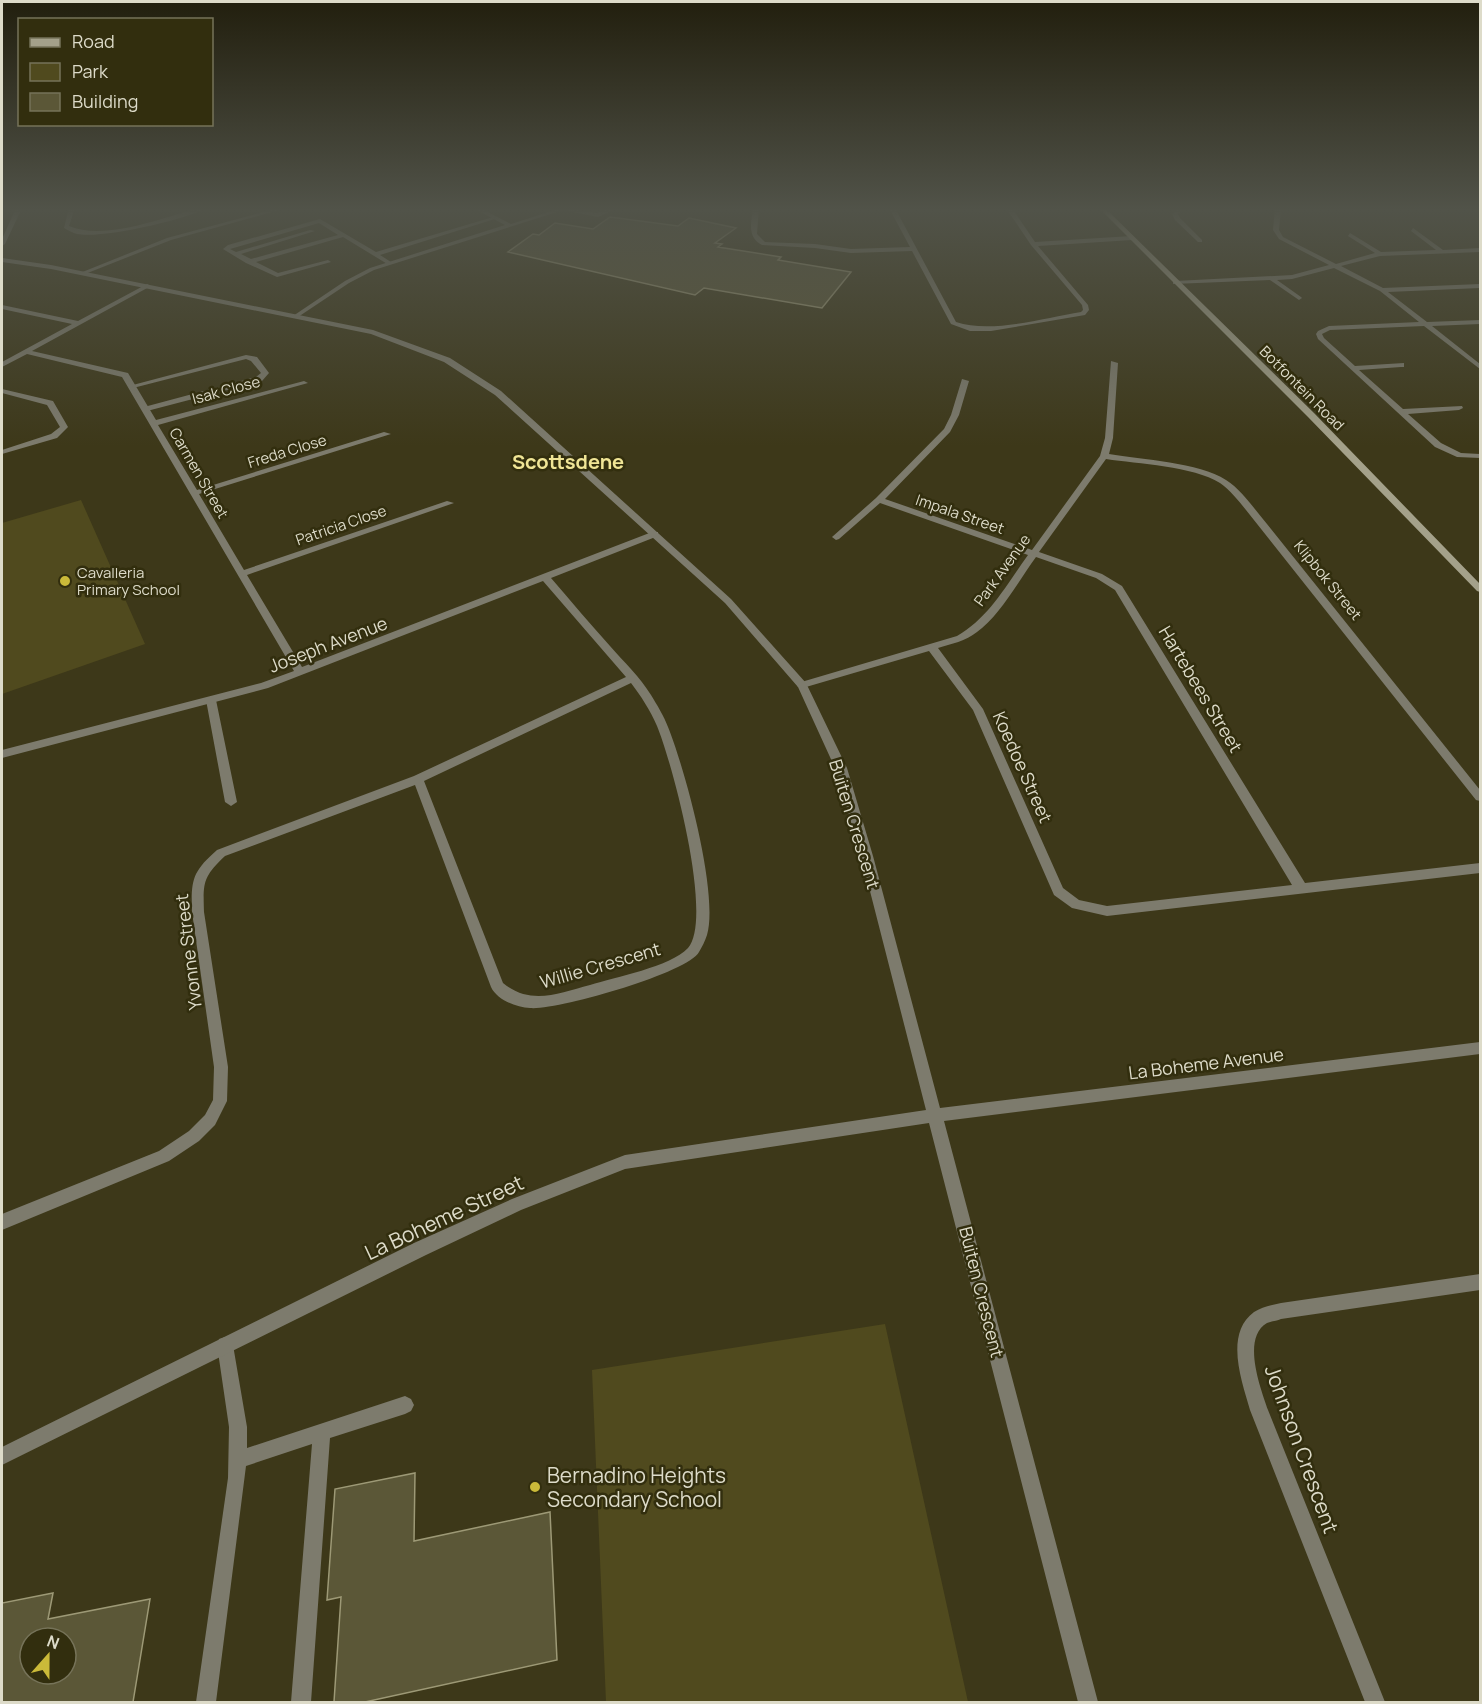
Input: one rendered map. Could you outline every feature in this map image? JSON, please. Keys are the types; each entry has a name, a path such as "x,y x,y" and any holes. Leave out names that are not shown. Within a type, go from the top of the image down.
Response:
{"main road":[{"name":"Botfontein Road","path":"1180,288 1311,415 1480,589"}],"street":[{"path":"2,365 144,288"},
{"name":"Buiten Crescent","path":"155,288 296,316 397,340 447,360 474,376 498,393 728,601 802,685 841,768 867,855 1088,1702"},
{"path":"296,316 340,288"},
{"path":"933,288 950,319 960,327 978,330 1083,314 1086,310 1084,305 1069,288"},
{"path":"1284,288 1299,298"},
{"path":"1377,288 1478,364"},
{"path":"1382,290 1443,288"},
{"path":"2,307 78,323"},
{"path":"1480,322 1329,328 1320,332 1321,339 1438,445 1460,455 1480,456"},
{"name":"Carmen Street","path":"26,352 121,373 133,386 300,673"},
{"path":"133,386 246,357 254,359 266,373 259,379 147,409"},
{"name":"Park Avenue","path":"802,685 960,638 974,630 987,618 1104,456 1108,438 1114,363"},
{"path":"1352,368 1401,365"},
{"name":"Impala Street","path":"836,537 879,500 947,430 955,415 965,381"},
{"name":"Isak Close","path":"155,423 304,383"},
{"path":"2,391 50,403 64,427 54,436 2,452"},
{"path":"1400,412 1459,408"},
{"name":"Freda Close","path":"195,493 387,434"},
{"name":"Klipbok Street","path":"1104,456 1199,472 1221,480 1229,486 1264,526 1480,798"},
{"name":"Impala Street","path":"879,500 1033,553"},
{"name":"Patricia Close","path":"242,573 450,503"},
{"name":"Joseph Avenue","path":"2,754 264,686 655,534"},
{"name":"Hartebees Street","path":"1033,553 1099,576 1119,588 1301,888"},
{"name":"Willie Crescent","path":"418,779 498,987 508,997 522,1002 560,998 639,976 683,959 694,950 702,933 700,883 690,819 662,725 647,697 546,578"},
{"name":"Koedoe Street","path":"931,646 978,710 1058,891 1076,904 1107,911 1301,888"},
{"name":"Yvonne Street","path":"2,1222 164,1156 194,1136 210,1120 220,1101 221,1067 196,886 206,867 221,853 244,842 418,779 632,678"},
{"path":"211,700 231,802"},
{"path":"1301,888 1480,868"},
{"name":"La Boheme Avenue","path":"936,1115 1480,1048"},
{"name":"La Boheme Street","path":"2,1456 517,1204 625,1162 936,1115"},
{"name":"Johnson Crescent","path":"1375,1702 1260,1410 1249,1375 1245,1348 1250,1331 1260,1318 1281,1311 1480,1282"},
{"path":"206,1702 237,1478 238,1427 225,1345"},
{"path":"236,1460 405,1405"},
{"path":"301,1702 322,1432"}],"green space":[{"path":"81,500 145,644 2,694 2,523"},
{"path":"885,1324 968,1702 606,1702 592,1370"}],"building":[{"path":"662,288 838,288 822,308 704,288 695,295"},
{"path":"415,1473 414,1541 550,1512 557,1660 365,1702 334,1702 341,1597 327,1600 335,1489"},
{"path":"53,1593 48,1619 150,1599 133,1702 2,1702 2,1603"}],"place":[{"name":"Cavalleria Primary School","path":"65,581"},
{"name":"Bernadino Heights Secondary School","path":"535,1487"}],"district":[{"name":"Scottsdene","path":"568,461"}]}
